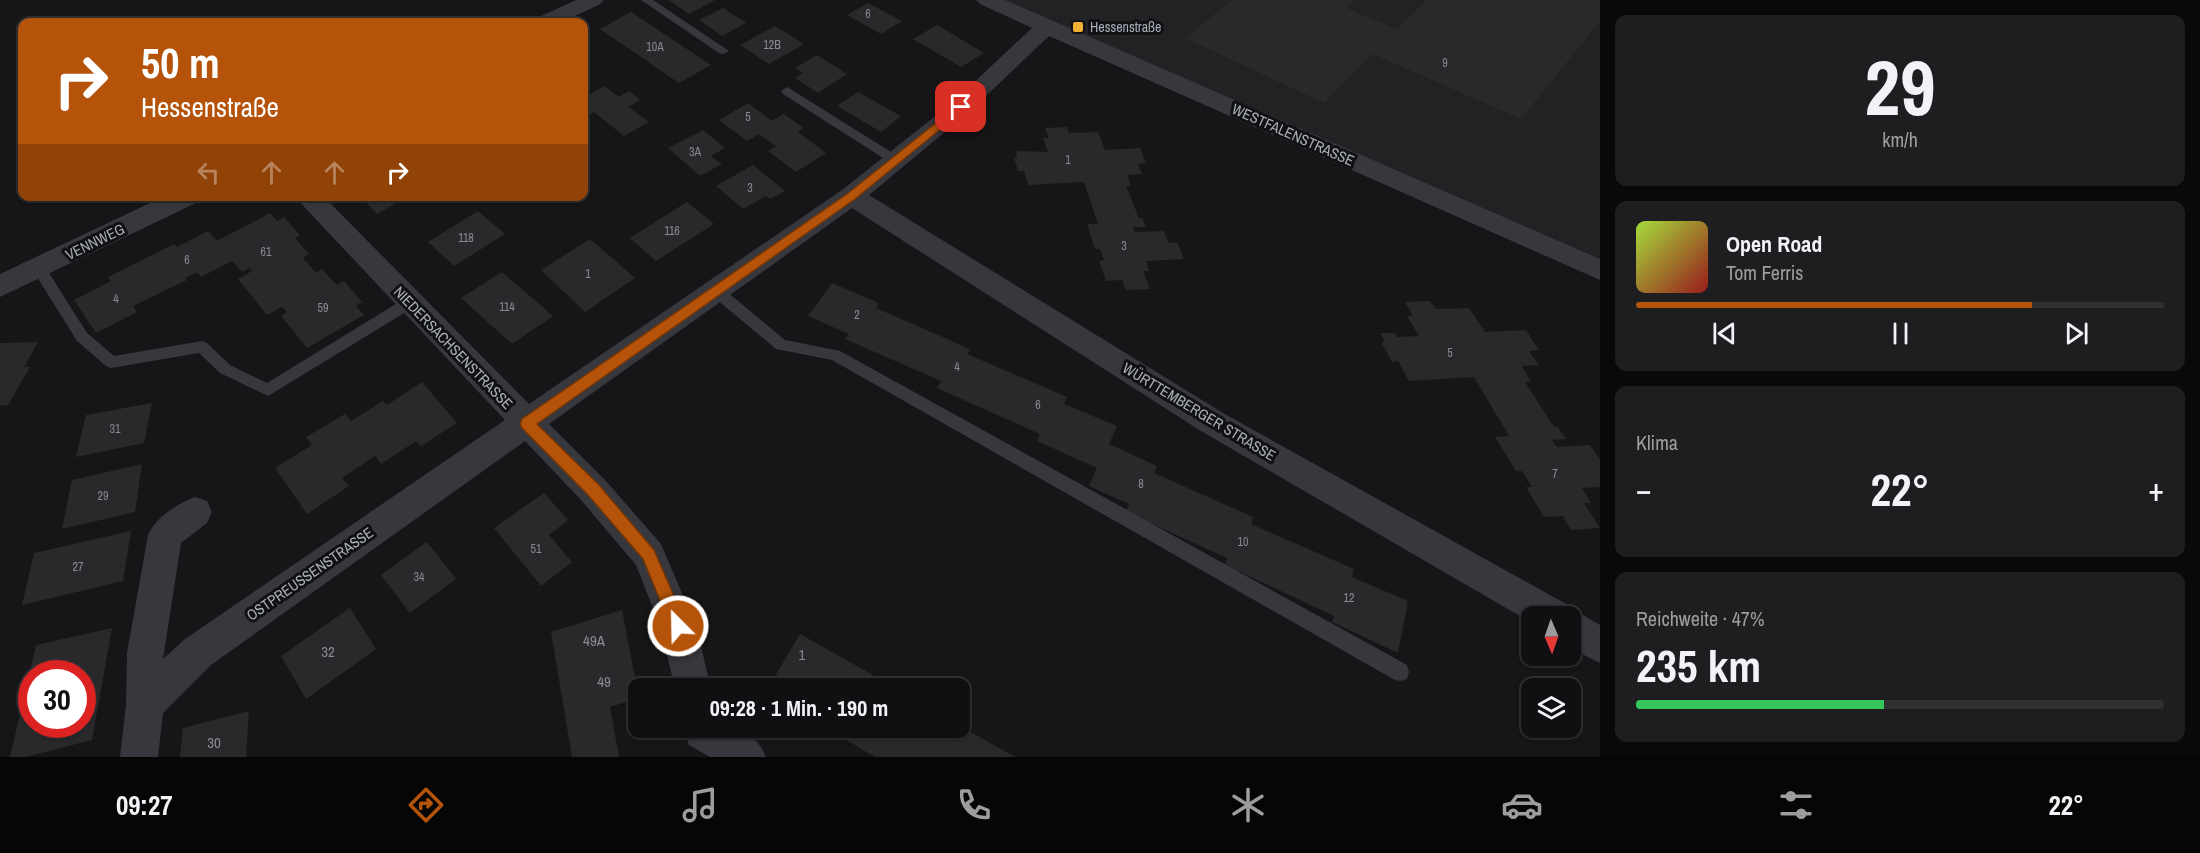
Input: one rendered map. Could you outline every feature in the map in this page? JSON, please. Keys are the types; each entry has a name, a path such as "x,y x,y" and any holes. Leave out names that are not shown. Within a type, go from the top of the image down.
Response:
{"street":[{"path":"555,18 593,0"},
{"name":"WESTFALENSTRASSE","path":"987,0 1600,270"},
{"path":"527,424 851,196 961,107 1046,27"},
{"name":"WÜRTTEMBERGER STRASSE","path":"851,196 1212,422 1535,606"},
{"name":"VENNWEG","path":"0,286 179,201"},
{"name":"NIEDERSACHSENSTRASSE","path":"312,201 593,490 649,555 678,626 691,678"},
{"name":"OSTPREUSSENSTRASSE","path":"145,705 198,652 527,424"},
{"path":"139,757 145,705 145,653 165,536 195,512"},
{"path":"1581,634 1600,645"},
{"path":"703,738 747,757"}],"lane":[{"path":"646,0 723,51"},
{"path":"787,92 895,160"},
{"path":"39,269 81,338 111,362 202,347 225,369 268,390 409,303"},
{"path":"715,290 781,345 835,355 1400,672"}],"shaded area":[{"path":"1004,0 1600,0 1600,264"}],"building":[{"path":"669,0 715,0 689,14"},
{"path":"1232,0 1354,0 1346,8 1397,29 1427,0 1600,0 1600,21 1521,119 1373,54 1324,103 1185,38"},
{"path":"868,3 902,21 881,34 847,15"},
{"path":"723,8 746,23 722,36 699,20"},
{"path":"631,12 711,65 679,83 600,29"},
{"path":"937,25 984,53 961,67 913,39"},
{"path":"775,26 804,44 769,64 740,45"},
{"path":"817,55 847,74 818,93 795,78 803,73 795,68"},
{"path":"604,86 619,97 629,91 640,100 628,107 649,122 624,136 594,112 588,116 588,96"},
{"path":"858,92 901,116 881,132 837,106"},
{"path":"748,103 772,121 784,114 804,128 798,132 826,153 796,172 768,151 776,146 759,134 747,141 719,120"},
{"path":"1067,127 1069,133 1098,132 1105,150 1140,148 1146,163 1138,164 1142,174 1127,175 1131,186 1126,186 1139,218 1142,218 1146,227 1133,227 1135,232 1164,231 1169,243 1177,242 1184,259 1146,261 1149,271 1143,271 1150,289 1126,290 1122,280 1106,281 1099,261 1104,260 1100,249 1095,249 1087,224 1098,224 1084,182 1028,185 1024,171 1018,171 1014,158 1017,157 1016,151 1048,152 1043,138 1049,138 1045,128"},
{"path":"703,130 725,148 711,156 722,164 700,176 668,148"},
{"path":"753,165 785,191 770,199 766,196 743,209 716,186"},
{"path":"365,201 400,201 377,214"},
{"path":"687,202 714,224 656,261 630,238"},
{"path":"478,211 505,234 454,266 428,242"},
{"path":"270,213 277,221 284,217 300,235 295,238 309,254 303,258 316,273 322,269 337,285 344,281 362,302 356,306 364,315 307,348 281,316 287,312 282,307 267,315 238,279 252,271 250,268 242,272 232,261 201,277 197,272 185,278 187,280 133,306 137,312 96,333 74,300 111,281 108,277 174,244 177,247 208,231 217,241"},
{"path":"590,239 635,278 585,312 541,270"},
{"path":"502,272 553,316 512,344 461,298"},
{"path":"832,283 879,303 876,308 970,349 967,354 1067,397 1064,404 1117,426 1109,444 1157,466 1154,473 1253,517 1251,524 1354,569 1352,577 1408,601 1398,653 1332,622 1334,616 1225,565 1227,558 1126,512 1129,504 1089,486 1097,468 1037,441 1040,434 937,388 941,381 845,339 849,334 808,316"},
{"path":"1430,301 1436,309 1469,308 1485,332 1526,330 1539,350 1529,351 1539,365 1522,366 1531,382 1525,382 1554,427 1558,427 1566,439 1552,440 1557,447 1590,445 1600,460 1600,487 1582,488 1591,503 1584,503 1600,528 1571,530 1563,516 1544,517 1526,487 1532,487 1522,471 1516,471 1495,437 1509,436 1474,377 1409,381 1398,361 1392,362 1381,342 1385,342 1380,333 1395,333 1397,337 1419,336 1407,316 1413,316 1405,302"},
{"path":"38,342 24,367 30,367 8,405 0,406 0,343"},
{"path":"422,382 457,423 421,446 416,441 381,464 375,456 342,478 349,486 307,514 275,468 312,445 306,437 345,414 351,421 383,401 387,405"},
{"path":"152,403 144,443 76,457 86,415"},
{"path":"142,464 135,512 62,529 72,480"},
{"path":"544,493 568,520 549,535 572,562 541,586 494,528"},
{"path":"131,531 123,581 22,605 34,553"},
{"path":"427,542 456,579 410,613 381,575"},
{"path":"350,608 376,649 306,699 281,656"},
{"path":"622,610 635,678 628,678 628,701 610,707 619,757 572,757 551,632"},
{"path":"112,628 96,718 96,660 33,660 36,645"},
{"path":"800,634 878,678 774,678"},
{"path":"249,711 246,757 180,757 183,728"},
{"path":"18,723 18,738 92,738 92,740 25,757 10,757"},
{"path":"970,732 1015,757 875,757 843,738 970,738"}],"place":[{"name":"Hessenstraße","path":"1078,27"}],"route":[{"path":"678,626 649,555 593,490 527,424 751,264 851,196 961,107"}]}
